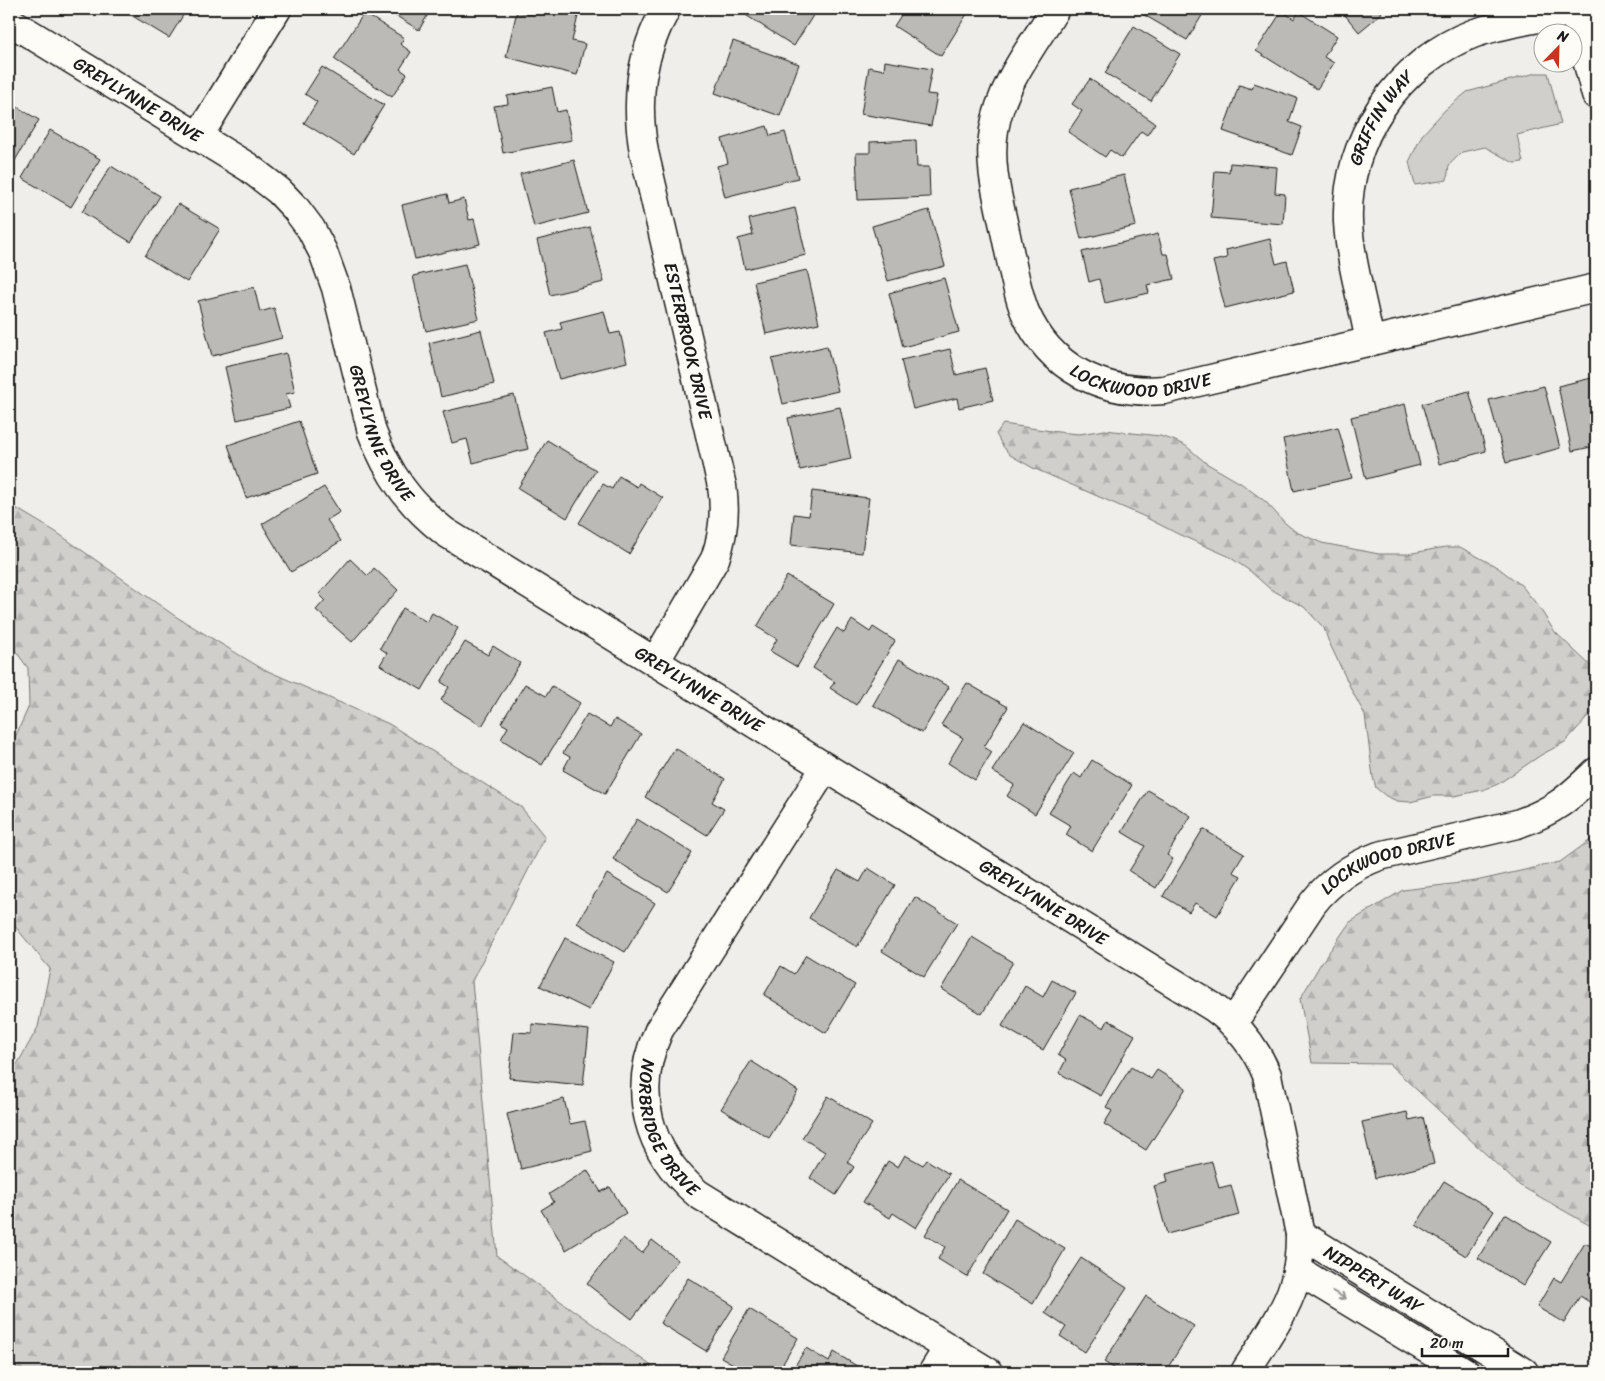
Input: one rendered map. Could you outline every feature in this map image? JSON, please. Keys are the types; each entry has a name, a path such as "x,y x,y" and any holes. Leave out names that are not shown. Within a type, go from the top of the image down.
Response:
{"street":[{"path":"198,137 277,9"},
{"name":"ESTERBROOK DRIVE","path":"655,662 715,559 720,545 725,516 722,486 644,152 640,127 639,102 644,64 651,40 666,9"},
{"name":"LOCKWOOD DRIVE","path":"1055,9 1005,93 996,121 992,150 994,178 1019,294 1030,321 1049,349 1066,364 1086,377 1107,386 1130,390 1142,391 1175,388 1596,288"},
{"path":"1575,10 1596,95"},
{"name":"GRIFFIN WAY","path":"1370,342 1350,239 1349,204 1350,187 1358,154 1372,122 1402,81 1428,58 1458,40 1490,28 1575,10"},
{"name":"GREYLYNNE DRIVE","path":"9,21 248,167 269,182 296,209 311,229 324,252 333,275 372,432 381,455 408,498 425,516 445,532 1204,1002 1233,1023 1251,1043 1267,1075 1300,1234 1300,1253 1295,1283 1285,1306 1244,1372"},
{"name":"NORBRIDGE DRIVE","path":"825,768 659,1030 651,1051 646,1074 645,1096 648,1119 666,1161 681,1179 698,1194 988,1372"},
{"name":"LOCKWOOD DRIVE","path":"1233,1023 1312,903 1323,890 1342,874 1363,862 1379,856 1516,824 1539,816 1564,802 1596,772"},
{"name":"NIPPERT WAY","path":"1300,1234 1524,1372"},
{"name":"NIPPERT WAY","path":"1298,1270 1465,1372"},
{"path":"932,1372 948,1348"}],"green space":[{"path":"1536,73 1548,73 1561,124 1517,135 1523,162 1514,163 1485,147 1462,152 1449,165 1447,180 1415,185 1409,162 1422,135 1445,110 1467,92"},
{"path":"1003,424 1079,434 1105,430 1160,436 1173,440 1186,446 1206,463 1242,484 1266,502 1296,532 1322,543 1379,554 1407,554 1446,547 1460,547 1497,567 1521,585 1539,607 1554,631 1596,671 1596,708 1565,742 1541,755 1498,784 1483,790 1454,796 1434,796 1410,802 1397,801 1386,796 1376,788 1373,777 1365,715 1352,691 1324,628 1304,607 1270,589 1250,571 1228,556 1033,468 1010,455 996,434"},
{"path":"9,504 56,532 175,616 261,668 389,724 521,807 545,837 472,981 497,1256 660,1372 9,1372 9,1079 38,1027 50,969 9,919 9,751 29,706 28,668 9,642"},
{"path":"1596,836 1596,1229 1519,1185 1389,1064 1312,1063 1300,999 1320,965 1350,922 1403,890 1476,881 1560,862"}],"building":[{"path":"121,9 187,9 169,38"},
{"path":"385,9 431,9 419,30"},
{"path":"532,9 547,9 578,16 572,41 585,44 577,75 506,57 517,11 531,14"},
{"path":"743,9 817,9 794,46 741,12"},
{"path":"905,9 970,9 941,56 894,26"},
{"path":"1134,9 1206,9 1187,40"},
{"path":"1340,9 1379,9 1382,13 1359,32"},
{"path":"1282,11 1294,19 1299,12 1337,36 1324,57 1334,63 1317,89 1256,51"},
{"path":"364,13 404,38 400,44 411,52 400,69 407,74 392,97 334,59"},
{"path":"1134,26 1180,54 1151,101 1105,73"},
{"path":"733,41 799,64 780,116 715,93"},
{"path":"885,61 932,69 927,94 937,95 931,126 861,114 869,67 884,70"},
{"path":"322,67 384,105 354,154 304,123 317,102 305,94"},
{"path":"1090,79 1155,123 1147,135 1141,131 1122,158 1110,150 1105,157 1068,132 1082,111 1072,104"},
{"path":"1254,83 1297,98 1289,122 1302,127 1292,155 1223,131 1239,85 1252,89"},
{"path":"552,87 557,112 566,110 572,140 503,153 494,106 508,104 507,96"},
{"path":"9,102 39,120 10,169 9,168"},
{"path":"767,126 770,136 785,132 798,178 725,197 717,166 728,163 722,139"},
{"path":"50,130 100,159 71,207 22,178"},
{"path":"916,140 917,167 929,167 930,197 858,200 856,153 870,153 870,142"},
{"path":"574,160 588,213 534,227 520,174"},
{"path":"1230,163 1277,167 1275,193 1285,194 1283,224 1211,218 1215,171 1229,172"},
{"path":"111,166 160,196 131,242 82,212"},
{"path":"1124,175 1136,226 1081,239 1069,188"},
{"path":"447,194 449,203 464,199 469,220 474,219 480,244 415,259 402,205"},
{"path":"178,204 220,229 187,282 145,256"},
{"path":"795,208 806,255 745,269 738,239 753,235 749,219"},
{"path":"929,210 945,266 888,281 872,226"},
{"path":"590,227 604,282 550,295 537,240"},
{"path":"1158,234 1163,254 1168,254 1174,279 1147,285 1149,293 1105,303 1099,279 1089,282 1082,252"},
{"path":"1270,239 1276,264 1287,261 1294,291 1225,308 1213,261 1227,258 1226,250"},
{"path":"465,264 479,319 426,331 413,276"},
{"path":"807,270 819,323 766,334 754,282"},
{"path":"944,278 959,332 903,347 889,293"},
{"path":"254,287 260,312 274,308 282,338 212,356 198,301"},
{"path":"604,311 610,334 620,332 627,362 559,379 546,333 562,329 560,322"},
{"path":"481,330 494,384 441,397 429,343"},
{"path":"827,346 838,391 783,404 772,359"},
{"path":"950,349 956,375 985,368 993,400 959,408 957,398 913,409 901,360"},
{"path":"286,353 295,392 286,394 290,408 237,420 225,367"},
{"path":"1596,377 1596,446 1572,451 1558,386"},
{"path":"1544,386 1560,448 1506,463 1489,400"},
{"path":"1469,391 1486,451 1439,464 1422,404"},
{"path":"514,395 528,449 473,463 467,439 452,443 443,412"},
{"path":"1405,404 1420,465 1366,479 1351,417"},
{"path":"840,407 851,459 800,470 788,418"},
{"path":"299,421 317,474 246,498 228,445"},
{"path":"1338,427 1352,478 1294,491 1283,439"},
{"path":"547,440 596,470 567,518 518,488"},
{"path":"619,476 637,487 639,483 663,498 629,554 579,523 603,484 612,489"},
{"path":"324,487 340,512 327,520 341,541 291,572 262,524"},
{"path":"812,491 869,498 862,553 791,545 794,514 809,516"},
{"path":"350,559 368,576 374,568 398,590 352,642 316,610 325,600 319,594"},
{"path":"787,576 834,604 797,667 770,651 777,639 757,627"},
{"path":"403,608 427,622 432,613 458,628 422,690 380,665 387,653 380,648"},
{"path":"852,620 870,632 873,627 895,641 856,705 830,688 835,682 813,668 837,628 844,633"},
{"path":"465,642 488,655 493,646 520,663 482,726 441,700 449,687 441,682"},
{"path":"899,659 949,687 922,733 873,705"},
{"path":"967,683 1008,707 984,747 992,752 975,780 948,763 963,738 941,725"},
{"path":"525,684 546,696 552,686 580,703 542,765 501,739 508,727 501,723"},
{"path":"587,714 610,727 615,719 641,734 605,794 563,770 570,757 563,753"},
{"path":"1024,722 1074,753 1035,814 1007,796 1014,785 992,771"},
{"path":"675,748 725,779 712,802 724,809 707,835 645,797"},
{"path":"1092,760 1132,785 1092,851 1066,835 1071,826 1049,813 1074,773 1081,778"},
{"path":"1148,790 1191,816 1167,855 1173,859 1156,888 1129,871 1145,846 1122,832"},
{"path":"637,819 692,853 668,892 613,859"},
{"path":"1203,829 1244,854 1233,872 1241,876 1217,916 1195,903 1189,912 1163,896"},
{"path":"868,868 895,885 857,947 809,918 838,870 860,882"},
{"path":"607,874 655,903 625,952 577,923"},
{"path":"915,897 957,923 924,977 882,951"},
{"path":"972,937 1013,962 982,1014 941,989"},
{"path":"565,938 614,962 589,1010 540,986"},
{"path":"806,955 855,985 826,1033 764,995 781,966 794,974"},
{"path":"9,959 14,962 9,971"},
{"path":"1052,980 1076,993 1043,1050 1002,1026 1025,986 1043,997"},
{"path":"1080,1015 1104,1028 1108,1020 1135,1035 1101,1096 1059,1073 1066,1060 1058,1055"},
{"path":"532,1024 589,1030 583,1085 509,1078 514,1032 532,1033"},
{"path":"751,1061 798,1091 769,1138 721,1109"},
{"path":"1131,1067 1151,1079 1157,1070 1186,1088 1146,1150 1104,1124 1112,1111 1106,1107"},
{"path":"828,1096 872,1124 847,1162 854,1167 836,1195 810,1178 825,1152 802,1138"},
{"path":"564,1099 570,1124 585,1121 592,1151 521,1169 507,1114"},
{"path":"1407,1112 1409,1120 1423,1117 1434,1164 1375,1178 1362,1122"},
{"path":"905,1155 923,1165 927,1160 949,1174 916,1228 893,1213 890,1218 863,1202 888,1161 898,1167"},
{"path":"1212,1162 1219,1188 1231,1185 1239,1215 1167,1234 1154,1186 1168,1182 1166,1174"},
{"path":"587,1170 601,1192 610,1187 626,1213 566,1250 541,1210 554,1202 549,1194"},
{"path":"958,1180 1007,1209 967,1277 938,1259 945,1247 925,1235"},
{"path":"1444,1181 1494,1211 1466,1256 1416,1225"},
{"path":"1505,1214 1551,1242 1523,1286 1478,1258"},
{"path":"1015,1219 1065,1249 1033,1304 983,1274"},
{"path":"623,1238 642,1253 652,1240 678,1260 632,1319 587,1284"},
{"path":"1585,1243 1596,1249 1596,1306 1580,1296 1564,1323 1537,1307 1554,1278 1561,1282"},
{"path":"1081,1258 1127,1288 1085,1352 1060,1336 1066,1327 1045,1313"},
{"path":"688,1278 734,1306 706,1351 660,1323"},
{"path":"1146,1296 1194,1326 1165,1372 1148,1372 1138,1366 1133,1372 1120,1372 1104,1362"},
{"path":"749,1309 798,1338 778,1372 747,1372 721,1357"},
{"path":"806,1348 829,1362 834,1352 860,1368 857,1372 791,1372"},
{"path":"1348,1365 1359,1372 1344,1372"}]}
